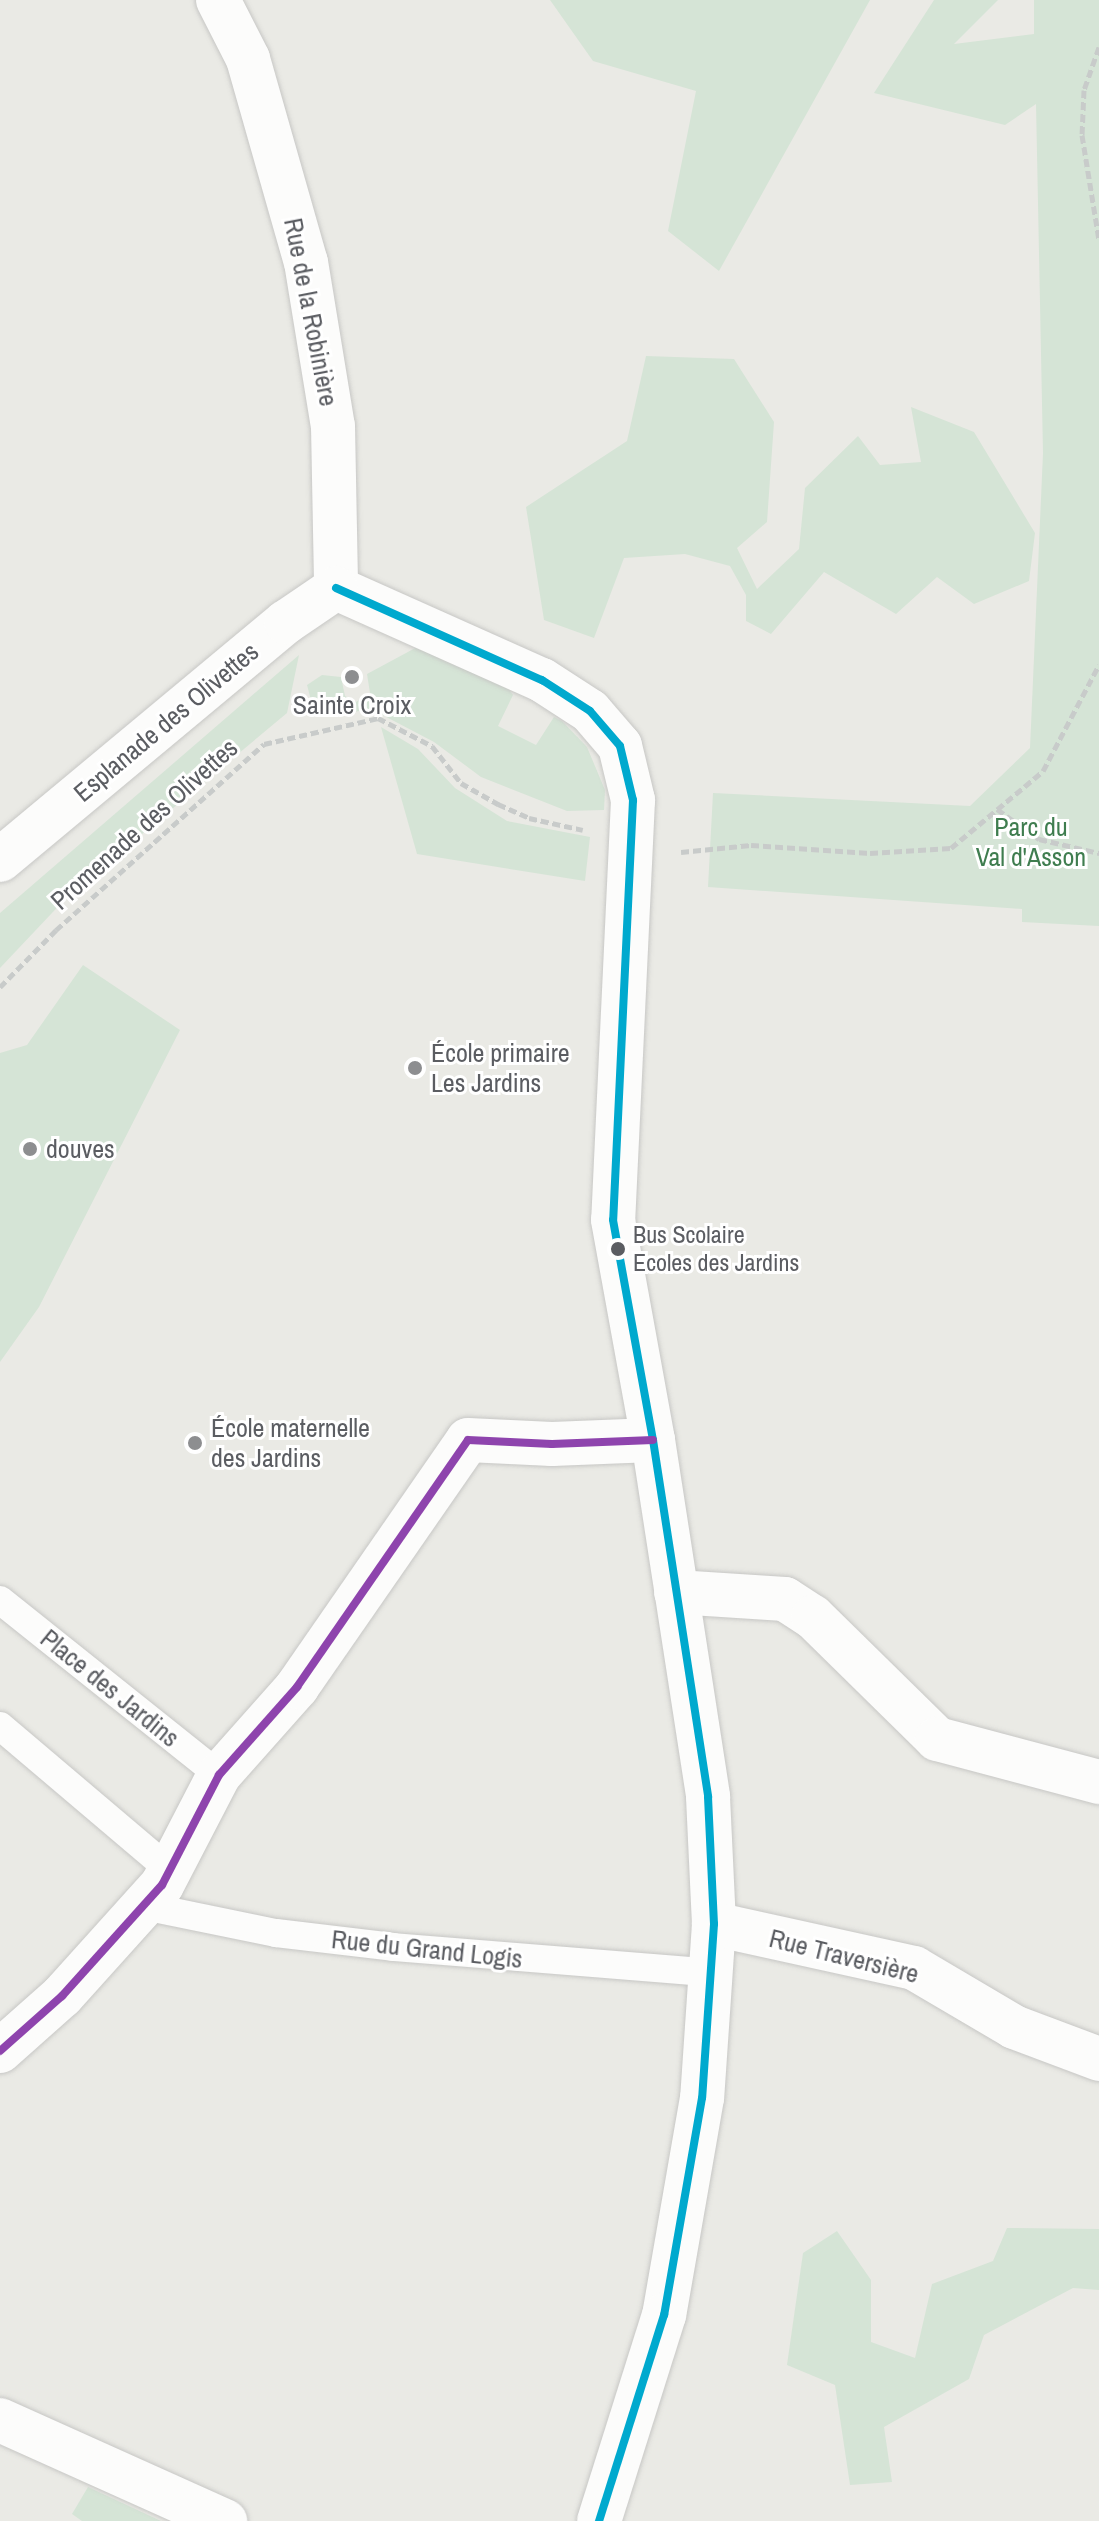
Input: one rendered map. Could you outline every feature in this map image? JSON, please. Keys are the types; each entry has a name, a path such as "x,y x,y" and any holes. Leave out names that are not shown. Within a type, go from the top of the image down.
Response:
{"street":[{"name":"Rue de la Robinière","path":"218,0 248,59 306,262 333,426 336,588"},
{"path":"336,588 542,680 590,711 620,746 633,800 634,842 613,1220 653,1440 708,1797 714,1924 702,2098 664,2315 599,2521"},
{"name":"Esplanade des Olivettes","path":"3,852 286,622 336,588"},
{"path":"0,2051 62,1996 144,1906 170,1870 219,1775 297,1687 468,1440 552,1444 653,1440"},
{"path":"676,1592 785,1599 813,1617 937,1739 1099,1782"},
{"name":"Rue Traversière","path":"714,1924 914,1968 1014,2027 1099,2059"},
{"path":"0,2420 225,2521"}],"lane":[{"name":"Place des Jardins","path":"0,1600 219,1775"},
{"path":"0,1726 170,1870"},
{"name":"Rue du Grand Logis","path":"144,1906 276,1933 393,1947 713,1973"}],"path":[{"path":"1099,47 1084,90 1082,135 1099,240"},
{"name":"Promenade des Olivettes","path":"0,987 56,930 264,744 378,718 432,746 461,783 498,804 529,818 668,853 751,845 870,853 951,848 1043,771 1099,665"},
{"path":"997,809 1039,839 1099,853"}],"green space":[{"path":"550,0 870,0 719,271 668,231 696,91 593,61"},
{"name":"Parc du Val d'Asson","path":"934,0 998,0 954,44 1034,34 1034,0 1099,0 1099,926 1022,922 1022,909 708,887 713,793 970,806 1030,748 1043,453 1036,104 1005,125 874,93"},
{"path":"646,356 734,359 774,422 767,522 737,548 757,589 799,549 805,488 858,436 880,465 921,462 911,407 974,432 1035,533 1029,581 974,604 937,577 896,614 824,572 771,634 746,621 746,595 730,566 685,554 624,558 594,638 544,620 526,507 627,441"},
{"path":"419,646 505,684 513,695 498,726 536,745 554,717 562,721 587,747 605,790 604,810 567,811 481,777 434,742 373,710 326,714 312,704 307,685 322,675 341,677 345,696 356,702 370,693 367,674"},
{"path":"299,655 287,713 69,895 0,968 0,913"},
{"path":"381,727 418,749 455,788 507,821 590,837 585,881 417,854"},
{"name":"douves","path":"83,965 180,1030 39,1307 0,1362 0,1053 27,1045"},
{"path":"1007,2228 1099,2229 1099,2290 1073,2288 984,2335 969,2379 884,2427 892,2482 850,2485 835,2385 787,2365 803,2253 837,2231 871,2280 871,2342 915,2358 932,2284 993,2261"},
{"path":"88,2487 161,2521 82,2521 72,2514"}],"transit line":[{"path":"336,588 542,680 590,711 620,746 633,800 613,1220 653,1440 708,1797 714,1924 702,2098 664,2315 599,2521"},
{"path":"0,2051 62,1996 162,1885 219,1775 297,1687 468,1440 552,1444 653,1440"}],"place":[{"name":"Sainte Croix","path":"352,677"},
{"name":"École primaire Les Jardins","path":"415,1068"},
{"name":"douves","path":"30,1149"},
{"name":"Bus Scolaire Ecoles des Jardins","path":"618,1249"},
{"name":"École maternelle des Jardins","path":"195,1443"}]}
